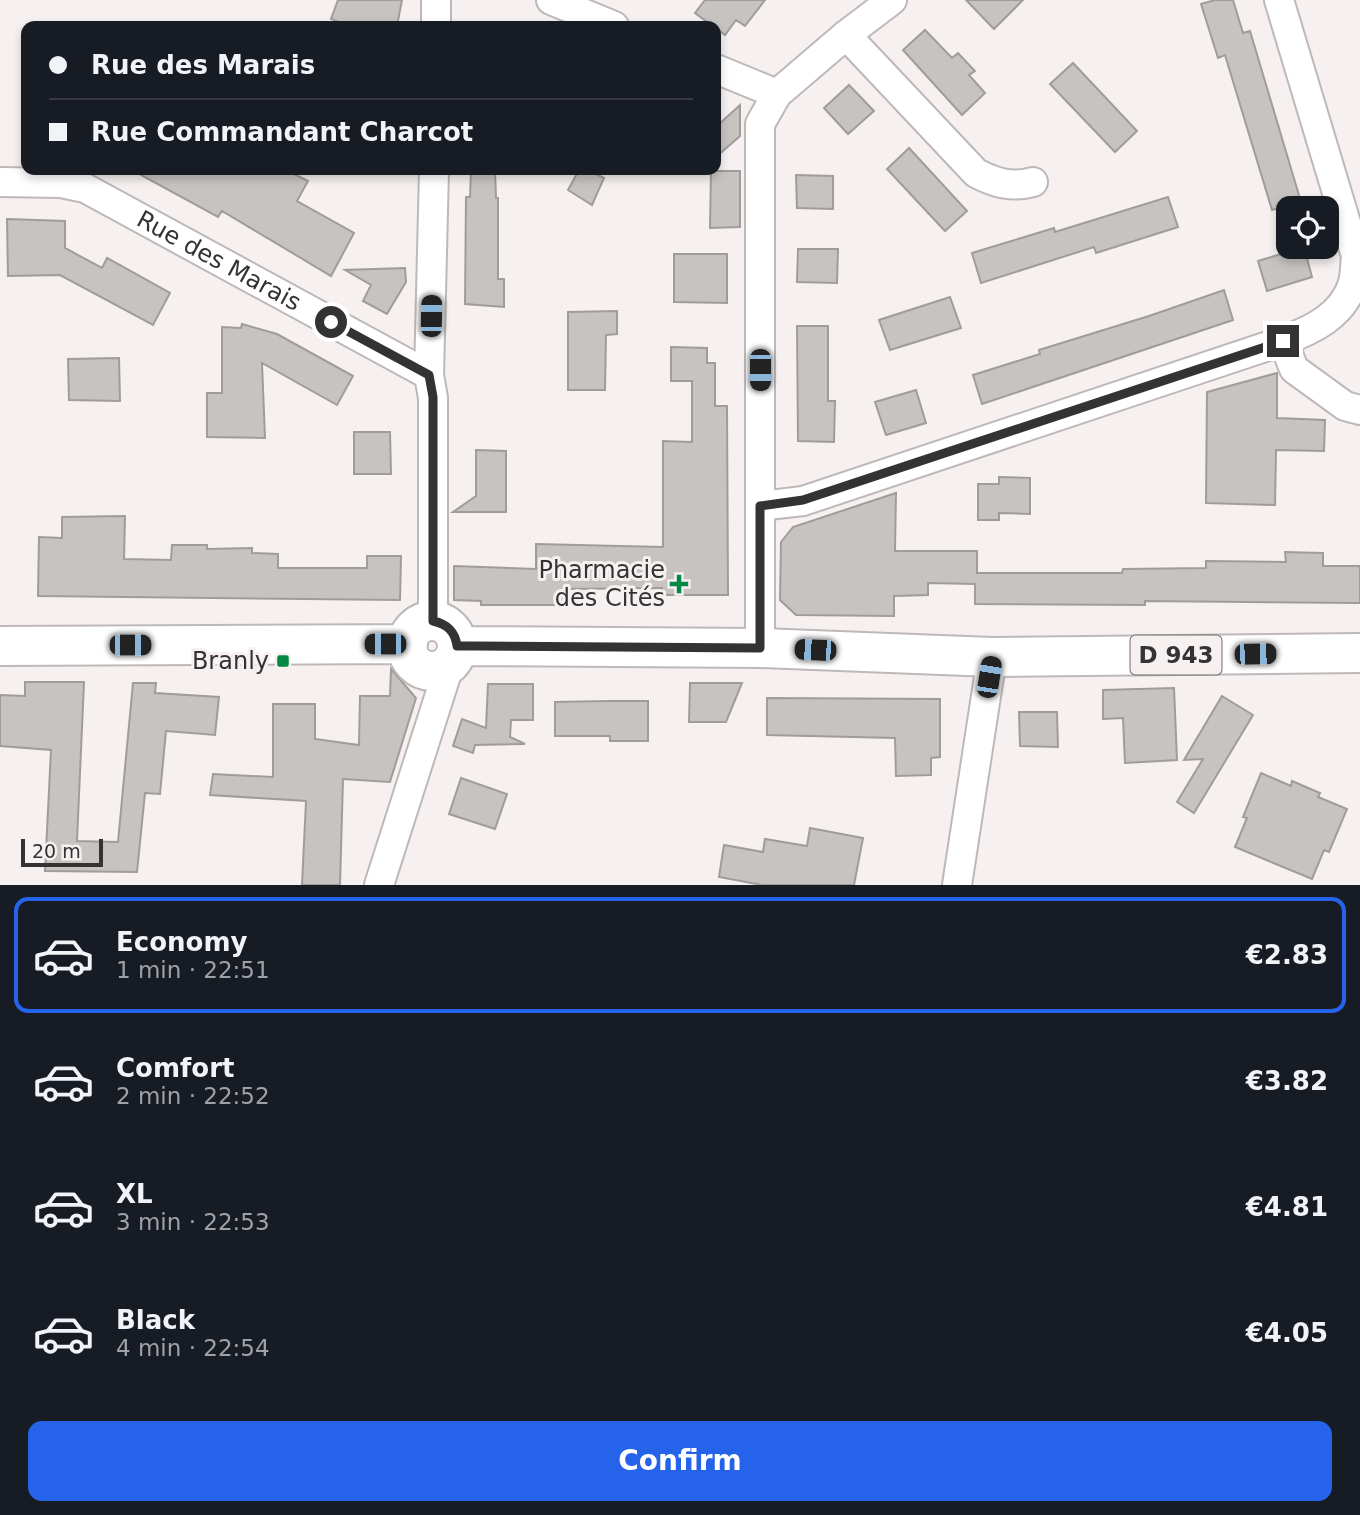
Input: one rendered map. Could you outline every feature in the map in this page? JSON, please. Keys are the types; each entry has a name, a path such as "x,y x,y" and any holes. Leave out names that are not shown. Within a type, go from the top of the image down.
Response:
{"main road":[{"name":"D 943","path":"0,646 437,643 760,648 992,657 1360,653"}],"street":[{"path":"436,0 436,21"},
{"path":"551,0 602,21"},
{"path":"760,648 760,124 777,94 892,0"},
{"path":"760,506 803,500 1283,341 1312,330 1336,312 1353,284 1356,256 1279,0"},
{"path":"846,35 976,173 996,183 1021,185 1033,182"},
{"path":"721,71 777,94"},
{"path":"379,885 437,643 433,397 429,375 434,175"},
{"name":"Rue des Marais","path":"0,182 61,183 85,188 429,375"},
{"path":"1283,341 1294,369 1345,406 1360,410"},
{"path":"957,885 992,657"}],"building":[{"path":"338,0 402,0 398,21 331,19"},
{"path":"705,0 765,0 745,26 736,20 725,35 721,32 721,21 706,21 695,13"},
{"path":"966,0 1023,0 994,29"},
{"path":"1215,0 1233,0 1243,33 1250,31 1299,196 1276,196 1276,209 1272,210 1225,55 1218,58 1201,4"},
{"path":"925,30 952,58 958,53 975,71 969,75 985,93 962,115 903,50"},
{"path":"1073,63 1137,131 1115,152 1050,84"},
{"path":"849,85 874,111 848,134 824,108"},
{"path":"740,105 740,136 721,153 721,122"},
{"path":"909,148 967,211 945,231 887,169"},
{"path":"721,171 740,171 740,227 710,228 711,175 721,175"},
{"path":"141,175 296,175 308,181 297,201 354,233 331,276 222,211 218,217"},
{"path":"471,175 495,175 498,198 498,279 504,279 504,307 465,304 466,197 470,197"},
{"path":"576,175 598,175 604,178 592,205 568,190"},
{"path":"796,175 833,176 833,209 797,208"},
{"path":"1168,197 1178,227 1096,253 1094,247 981,283 972,253 1054,228 1055,232"},
{"path":"7,219 65,221 65,248 102,268 107,258 170,293 153,325 60,275 8,276"},
{"path":"798,249 838,249 837,283 797,282"},
{"path":"674,254 727,254 727,303 674,302"},
{"path":"1276,256 1276,259 1307,259 1312,277 1267,291 1258,261"},
{"path":"405,268 406,282 387,314 363,301 371,285 345,270"},
{"path":"1224,290 1233,320 982,404 973,375 1040,354 1039,350"},
{"path":"950,297 961,328 890,350 879,320"},
{"path":"617,311 617,334 606,335 605,390 568,390 568,312"},
{"path":"242,324 277,334 353,376 337,405 262,363 265,438 207,437 207,393 222,393 222,327 241,328"},
{"path":"797,326 828,326 828,401 835,401 834,442 798,441"},
{"path":"671,347 707,348 707,363 715,363 715,406 727,406 728,595 662,595 662,588 569,589 569,605 481,605 481,601 454,600 454,566 536,569 536,544 663,547 663,441 692,442 692,381 671,381"},
{"path":"119,358 120,401 69,400 68,359"},
{"path":"1277,373 1277,418 1325,420 1324,451 1276,450 1275,505 1206,503 1207,392"},
{"path":"916,390 926,423 886,435 875,402"},
{"path":"354,432 390,432 391,474 354,474"},
{"path":"476,450 506,451 506,512 453,512 476,496"},
{"path":"999,477 1030,478 1030,514 999,513 999,520 978,520 978,484 999,484"},
{"path":"896,493 895,551 977,551 977,573 1122,573 1123,569 1206,568 1206,561 1286,562 1285,552 1323,553 1323,566 1360,566 1360,603 1145,601 1145,605 975,604 975,584 928,583 928,595 894,596 894,616 796,615 780,600 781,542 793,527"},
{"path":"125,516 124,559 171,560 172,545 207,545 207,549 252,548 252,553 278,554 278,568 367,568 367,556 401,556 400,600 38,596 39,537 62,538 62,517"},
{"path":"391,669 416,698 390,782 343,779 340,885 302,885 306,801 210,795 213,774 273,777 273,704 315,704 315,739 359,745 360,696 390,696"},
{"path":"25,682 84,682 77,841 118,842 133,683 156,683 155,693 219,697 215,735 166,731 160,794 145,793 137,872 45,871 51,750 0,746 0,695 25,696"},
{"path":"690,683 742,683 726,722 689,722"},
{"path":"488,684 533,684 533,720 511,720 510,737 525,744 475,745 473,753 453,746 462,719 486,728"},
{"path":"1174,688 1177,760 1125,763 1123,718 1103,719 1103,690"},
{"path":"1222,696 1253,715 1194,813 1177,802 1203,759 1184,760"},
{"path":"767,698 940,699 940,757 931,758 931,775 896,776 895,738 767,735"},
{"path":"648,701 648,741 610,741 610,736 555,736 555,702"},
{"path":"1019,712 1057,712 1058,747 1020,746"},
{"path":"1261,773 1291,786 1292,781 1320,793 1318,797 1347,809 1329,852 1324,850 1312,879 1235,847 1247,818 1243,817"},
{"path":"461,778 507,794 495,829 449,814"},
{"path":"810,828 863,838 854,885 762,885 719,877 724,845 763,852 765,839 807,846"}],"place":[{"name":"Pharmacie des Cités","path":"679,584"},
{"name":"Branly","path":"283,661"}],"route":[{"path":"331,322 429,375 433,397 433,621 447,626 453,632 457,646 760,648 760,506 803,500 1283,341"}]}
